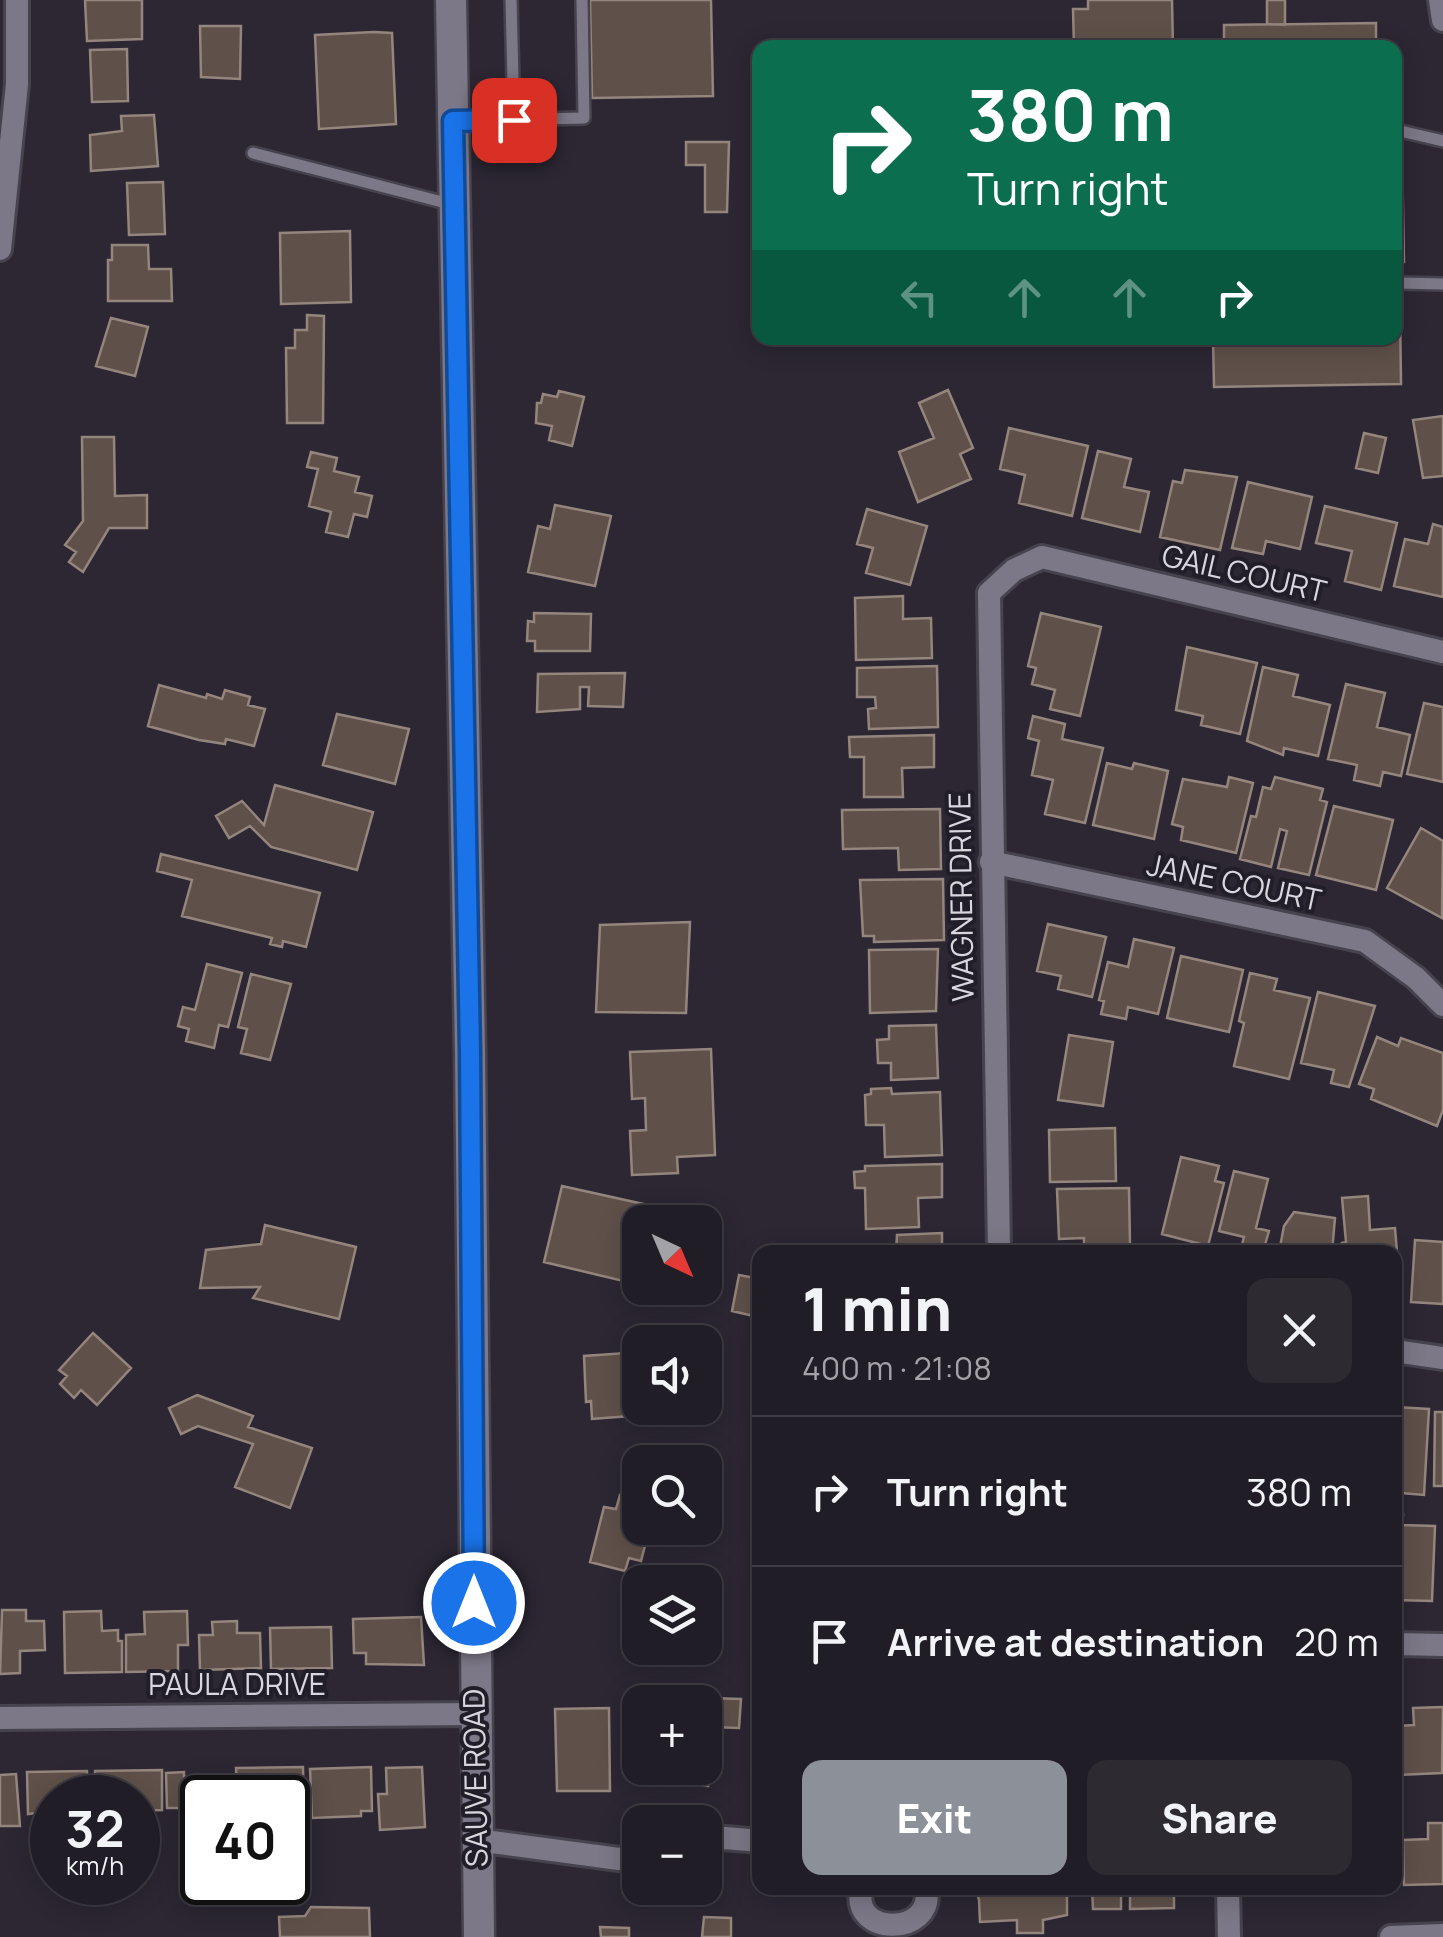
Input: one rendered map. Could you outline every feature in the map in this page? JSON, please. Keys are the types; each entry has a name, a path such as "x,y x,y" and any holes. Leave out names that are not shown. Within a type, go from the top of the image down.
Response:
{"street":[{"path":"0,249 8,84 17,0"},
{"name":"SAUVE ROAD","path":"451,0 470,1051 479,1937"},
{"path":"1440,0 1443,20"},
{"name":"GAIL COURT","path":"1031,562 1042,558 1443,652"},
{"name":"WAGNER DRIVE","path":"999,1245 989,593 1014,570 1031,562"},
{"name":"JANE COURT","path":"991,862 1365,941 1416,978 1443,1005"},
{"path":"1402,1352 1443,1358"},
{"path":"1402,1644 1443,1645"},
{"name":"PAULA DRIVE","path":"0,1718 475,1714"},
{"path":"722,1839 752,1840"},
{"path":"477,1840 622,1858"},
{"path":"862,1895 861,1910 867,1920 879,1929 897,1932 909,1929 925,1912 926,1895"},
{"path":"1228,1895 1229,1937"},
{"path":"1391,1937 1443,1934"}],"lane":[{"path":"511,0 514,120"},
{"path":"453,121 584,118 582,0"},
{"path":"1402,131 1443,141"},
{"path":"253,153 454,205"},
{"path":"1402,283 1443,284"}],"building":[{"path":"85,0 142,0 142,39 87,41"},
{"path":"590,0 711,0 713,96 592,98"},
{"path":"1088,0 1172,0 1173,40 1074,40 1073,9 1088,9"},
{"path":"1267,0 1285,0 1285,25 1267,24"},
{"path":"1376,23 1376,40 1224,40 1224,25"},
{"path":"200,26 241,26 240,79 201,77"},
{"path":"392,33 396,124 319,129 315,35"},
{"path":"127,49 128,101 92,102 90,50"},
{"path":"154,115 158,166 91,171 90,135 122,131 121,116"},
{"path":"686,142 729,142 727,212 705,212 705,165 686,165"},
{"path":"1402,150 1404,262 1402,262"},
{"path":"163,182 165,234 129,235 127,183"},
{"path":"350,231 351,302 281,304 280,233"},
{"path":"112,245 148,245 149,269 171,269 172,301 108,301"},
{"path":"307,315 324,316 323,423 287,423 286,348 295,348 295,330 307,330"},
{"path":"111,318 148,327 135,376 96,366"},
{"path":"1213,345 1400,345 1401,384 1214,387"},
{"path":"948,390 973,448 960,454 971,479 918,502 899,452 934,438 919,403"},
{"path":"559,391 584,397 572,446 549,440 552,426 536,423 537,403 541,403 543,394 557,397"},
{"path":"1443,416 1443,476 1423,478 1413,420"},
{"path":"1009,428 1088,446 1072,516 1019,503 1025,475 1000,469"},
{"path":"1364,433 1386,438 1378,473 1356,468"},
{"path":"82,437 114,437 115,496 147,495 147,528 109,528 83,572 69,562 76,552 65,545 83,521"},
{"path":"1098,451 1131,459 1124,487 1149,492 1140,532 1082,518"},
{"path":"311,452 337,458 334,471 359,477 355,492 372,496 367,517 354,514 348,537 326,532 331,512 309,506 318,469 307,467"},
{"path":"1185,470 1237,477 1220,550 1160,537 1173,481 1182,483"},
{"path":"1248,482 1312,497 1300,549 1266,541 1263,554 1232,548"},
{"path":"555,505 611,516 595,586 528,572 538,526 550,529"},
{"path":"1325,506 1397,523 1381,590 1345,581 1352,551 1316,543"},
{"path":"867,509 927,526 910,585 866,573 873,548 857,544"},
{"path":"1433,524 1443,527 1443,597 1394,586 1405,539 1428,544"},
{"path":"903,596 903,619 931,618 932,658 856,660 855,598"},
{"path":"534,613 591,614 590,651 535,651 535,641 527,641 528,621 534,622"},
{"path":"1041,613 1101,627 1080,716 1050,709 1055,690 1032,684 1036,668 1028,666"},
{"path":"1187,647 1257,663 1240,734 1201,725 1203,716 1176,710"},
{"path":"937,666 938,727 869,729 868,709 876,708 875,697 857,697 857,668"},
{"path":"1263,667 1298,675 1293,696 1330,705 1318,756 1284,748 1283,755 1247,741"},
{"path":"625,673 623,707 588,706 589,687 580,687 580,709 537,712 538,674"},
{"path":"1346,684 1385,693 1377,727 1410,735 1401,776 1383,772 1380,786 1354,780 1357,765 1328,759"},
{"path":"159,685 206,698 207,694 222,699 225,690 250,697 248,705 265,709 254,746 226,739 225,744 199,740 148,726"},
{"path":"1424,703 1443,707 1443,782 1407,774"},
{"path":"337,714 409,729 395,784 323,765"},
{"path":"1033,716 1065,724 1062,739 1103,748 1085,823 1045,814 1053,780 1032,775 1039,741 1028,738"},
{"path":"934,735 934,767 902,768 903,797 864,797 864,757 850,757 849,737"},
{"path":"1107,763 1132,769 1134,763 1168,771 1154,839 1093,825"},
{"path":"1229,777 1253,783 1236,853 1181,840 1183,827 1172,824 1183,779 1227,787"},
{"path":"1275,777 1323,789 1320,800 1327,802 1309,875 1278,868 1287,831 1280,829 1271,867 1240,859 1263,787 1271,789"},
{"path":"275,785 373,812 357,870 271,847 250,826 229,838 216,816 242,801 264,825"},
{"path":"1334,806 1393,820 1376,890 1316,875"},
{"path":"940,809 941,869 899,870 898,848 843,849 842,810"},
{"path":"1421,828 1443,841 1442,918 1387,888"},
{"path":"161,854 320,893 306,947 283,941 282,947 270,944 272,938 182,916 192,880 157,871"},
{"path":"943,879 944,940 874,942 874,936 863,936 860,880"},
{"path":"690,922 686,1013 596,1012 600,925"},
{"path":"1048,924 1106,937 1092,997 1058,989 1061,976 1037,971"},
{"path":"1134,939 1174,948 1158,1014 1128,1007 1126,1019 1101,1014 1104,1001 1099,1000 1108,962 1128,967"},
{"path":"938,949 936,1011 870,1013 869,950"},
{"path":"1181,956 1243,970 1229,1032 1167,1018"},
{"path":"207,964 242,973 228,1027 219,1025 214,1048 186,1041 189,1029 178,1026 183,1007 195,1010"},
{"path":"1250,973 1277,979 1274,990 1310,998 1289,1079 1234,1066"},
{"path":"251,974 291,984 270,1060 241,1053 247,1029 238,1027"},
{"path":"1318,992 1375,1006 1349,1087 1331,1083 1334,1070 1301,1063"},
{"path":"936,1025 938,1078 891,1080 891,1063 878,1063 877,1040 889,1039 889,1026"},
{"path":"1069,1035 1113,1042 1103,1106 1058,1100"},
{"path":"1377,1037 1398,1046 1401,1038 1443,1053 1443,1110 1437,1126 1371,1099 1374,1089 1359,1084"},
{"path":"711,1049 715,1155 677,1157 678,1173 632,1175 630,1131 646,1130 645,1098 632,1099 630,1052"},
{"path":"891,1088 892,1094 940,1092 942,1155 885,1157 884,1125 866,1125 865,1095 871,1094 871,1089"},
{"path":"1115,1128 1116,1181 1050,1182 1049,1130"},
{"path":"1181,1157 1219,1166 1215,1181 1224,1183 1208,1245 1162,1234"},
{"path":"942,1164 942,1197 918,1198 919,1227 866,1229 865,1188 855,1188 854,1172 865,1171 865,1166"},
{"path":"1234,1171 1268,1179 1256,1228 1269,1231 1265,1245 1242,1245 1244,1237 1219,1231"},
{"path":"562,1186 648,1205 622,1205 622,1281 544,1262"},
{"path":"1129,1188 1130,1244 1084,1245 1084,1238 1059,1239 1057,1189"},
{"path":"1368,1196 1370,1230 1395,1228 1396,1245 1342,1245 1346,1242 1342,1198"},
{"path":"1294,1212 1335,1218 1333,1245 1280,1245 1284,1226"},
{"path":"265,1225 356,1247 339,1319 253,1298 260,1287 200,1288 206,1250 261,1244"},
{"path":"942,1233 942,1245 896,1245 897,1235"},
{"path":"1415,1240 1443,1242 1443,1304 1411,1302"},
{"path":"739,1275 752,1277 752,1316 732,1311"},
{"path":"93,1333 131,1368 97,1405 81,1390 74,1398 60,1384 67,1376 59,1370"},
{"path":"622,1353 622,1417 592,1419 591,1401 586,1402 584,1356"},
{"path":"197,1395 253,1416 248,1427 312,1448 290,1508 235,1487 253,1444 198,1426 181,1434 169,1408"},
{"path":"1402,1407 1429,1409 1424,1495 1402,1493"},
{"path":"1435,1412 1443,1412 1443,1486 1434,1486"},
{"path":"622,1496 622,1545 645,1545 641,1561 629,1558 622,1570 590,1562 604,1507 616,1509"},
{"path":"1402,1525 1435,1526 1432,1601 1402,1600"},
{"path":"2,1610 26,1610 26,1621 44,1621 45,1650 20,1651 20,1673 0,1674"},
{"path":"101,1611 102,1631 118,1630 118,1641 122,1641 122,1672 65,1673 64,1612"},
{"path":"187,1611 188,1645 178,1645 178,1671 126,1672 126,1635 145,1634 144,1612"},
{"path":"421,1617 424,1665 366,1664 366,1653 354,1653 353,1619"},
{"path":"237,1621 237,1633 260,1633 261,1668 200,1670 199,1635 213,1635 212,1622"},
{"path":"331,1627 332,1668 271,1669 270,1628"},
{"path":"722,1698 741,1699 739,1728 722,1727"},
{"path":"1443,1707 1442,1773 1402,1775 1402,1726 1414,1725 1413,1708"},
{"path":"609,1708 610,1791 557,1791 555,1709"},
{"path":"303,1767 303,1775 236,1775 236,1768"},
{"path":"371,1767 372,1811 361,1811 361,1816 312,1818 310,1769"},
{"path":"422,1767 425,1827 380,1830 378,1794 387,1794 386,1768"},
{"path":"162,1770 162,1810 160,1775 95,1775 95,1771"},
{"path":"87,1771 87,1775 30,1775 28,1814 27,1772"},
{"path":"184,1772 180,1775 180,1808 167,1808 166,1773"},
{"path":"16,1774 20,1826 0,1826 0,1775"},
{"path":"1428,1823 1443,1823 1443,1884 1404,1885 1403,1840 1428,1839"},
{"path":"978,1895 1067,1895 1067,1915 1043,1920 1043,1933 1017,1933 1017,1920 980,1922"},
{"path":"1092,1895 1121,1895 1121,1909 1093,1909"},
{"path":"1130,1895 1174,1895 1174,1908 1130,1909"},
{"path":"311,1907 369,1908 370,1937 280,1937 279,1917 305,1916"},
{"path":"704,1917 731,1918 731,1937 702,1937"},
{"path":"600,1927 629,1928 629,1937 601,1937"}],"route":[{"path":"474,1603 470,1051 453,121 514,120"}]}
